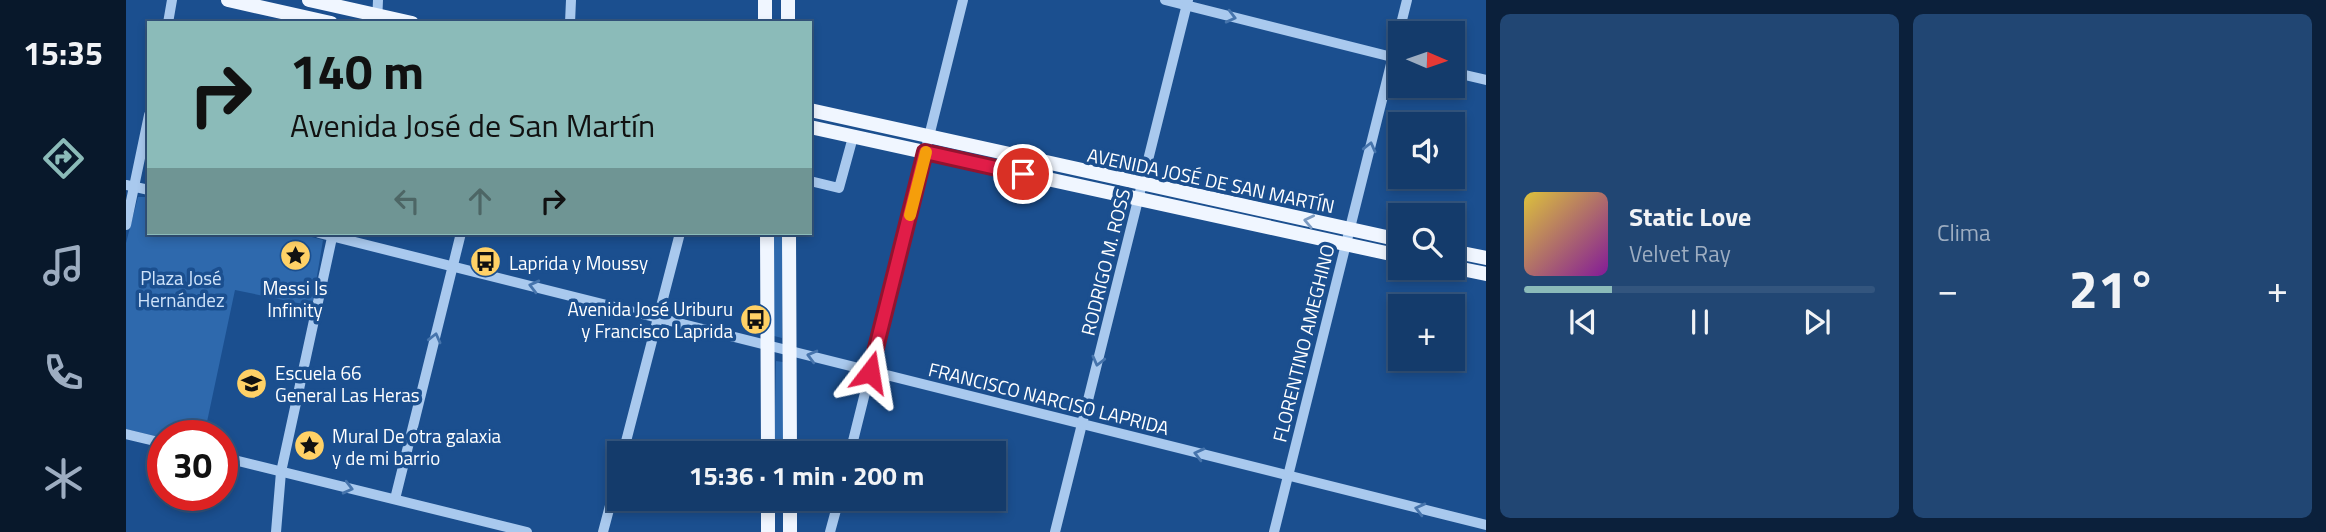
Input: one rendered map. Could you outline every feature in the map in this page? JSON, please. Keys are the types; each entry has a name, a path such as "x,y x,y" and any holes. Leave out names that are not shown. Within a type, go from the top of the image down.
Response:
{"main road":[{"path":"228,0 272,5 293,19 312,21"},
{"path":"309,0 405,21"},
{"path":"765,0 765,21"},
{"path":"788,0 788,21"},
{"name":"AVENIDA JOSÉ DE SAN MARTÍN","path":"812,111 927,145 1348,237 1388,252"},
{"name":"AVENIDA JOSÉ DE SAN MARTÍN","path":"812,127 853,137 927,145"},
{"path":"766,235 768,441"},
{"path":"789,235 790,441"},
{"name":"AVENIDA JOSÉ DE SAN MARTÍN","path":"1348,237 1388,239"},
{"path":"1465,253 1486,257"},
{"path":"1465,270 1486,274"},
{"path":"768,511 768,532"},
{"path":"790,511 790,532"}],"street":[{"path":"168,21 172,0"},
{"path":"570,21 571,0"},
{"path":"853,441 963,0"},
{"path":"1165,0 1187,3 1388,56"},
{"name":"FLORENTINO AMEGHINO","path":"1403,21 1407,0"},
{"name":"RODRIGO M. ROSS","path":"1055,532 1187,3"},
{"path":"1465,75 1486,80"},
{"name":"FLORENTINO AMEGHINO","path":"1274,532 1388,88"},
{"path":"126,225 130,186 147,122"},
{"path":"812,181 839,188 853,137"},
{"path":"276,532 281,472 333,235"},
{"name":"FRANCISCO NARCISO LAPRIDA","path":"337,235 870,372 1486,525"},
{"path":"395,499 461,235"},
{"path":"626,441 680,235"},
{"path":"126,433 147,439"},
{"path":"238,461 527,532"},
{"path":"603,532 609,511"},
{"path":"830,532 836,511"}],"green space":[{"name":"Plaza José Hernández","path":"138,197 147,197 147,235 304,235 323,240 312,306 235,290 207,420 147,420 147,434 126,429 126,243"},
{"path":"773,235 784,235 782,338 774,336"},
{"path":"776,361 783,362 785,441 774,441"}],"slow traffic":[{"path":"910,215 926,152"}],"place":[{"name":"Messi Is Infinity","path":"295,256"},
{"name":"Laprida y Moussy","path":"486,262"},
{"name":"Avenida José Uriburu y Francisco Laprida","path":"756,319"},
{"name":"Escuela 66 General Las Heras","path":"252,383"},
{"name":"Mural De otra galaxia y de mi barrio","path":"309,446"}],"route":[{"path":"870,372 925,152 1023,174"}]}
